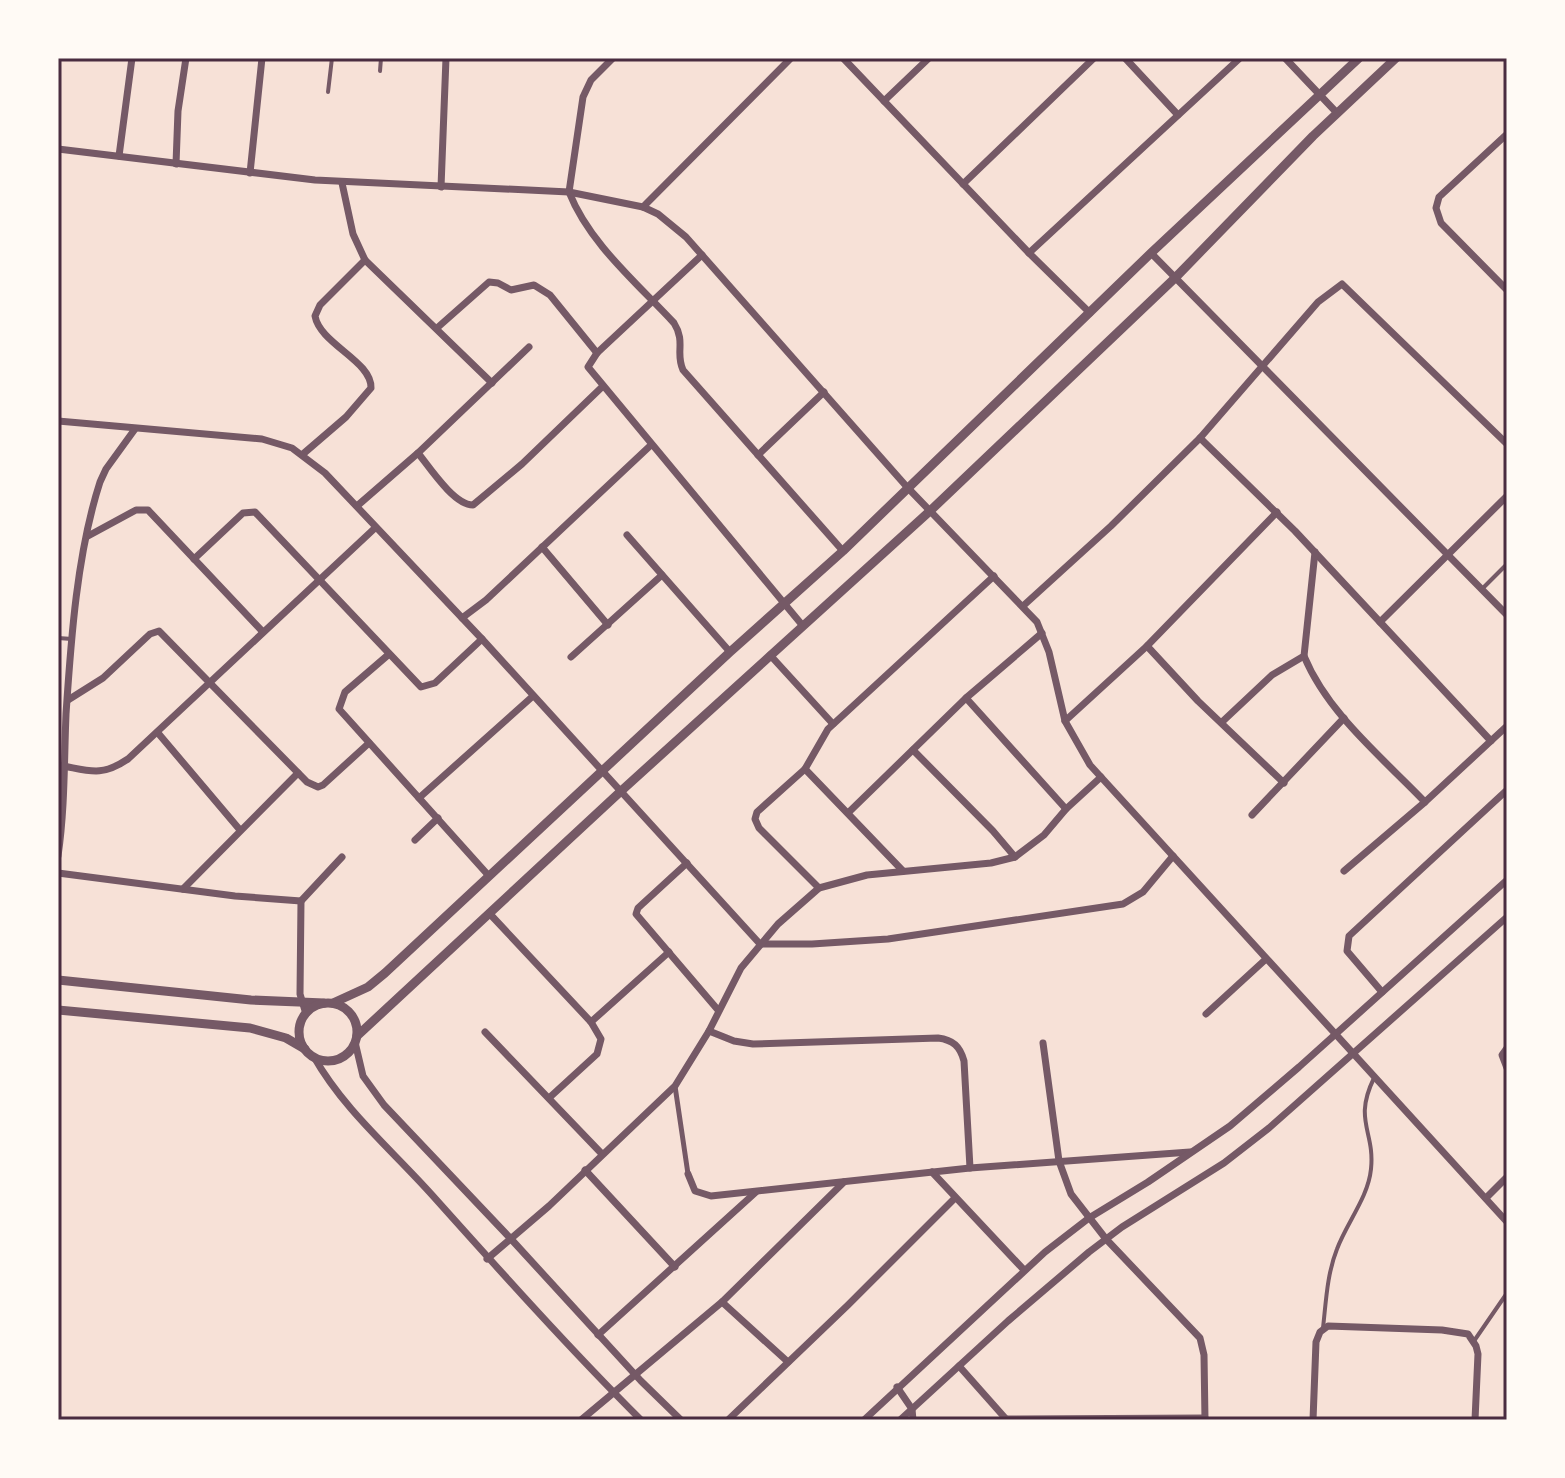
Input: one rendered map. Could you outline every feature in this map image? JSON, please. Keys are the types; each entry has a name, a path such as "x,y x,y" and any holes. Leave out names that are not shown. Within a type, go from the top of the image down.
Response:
{"street":[{"path":"119,156 132,58"},
{"path":"176,164 178,111 186,58"},
{"path":"250,173 262,58"},
{"path":"441,187 446,58"},
{"path":"613,58 591,80 583,97 569,192 597,239 674,323 681,335 679,359 683,370 843,551"},
{"path":"643,207 791,58"},
{"path":"843,58 1090,313"},
{"path":"884,101 929,58"},
{"path":"963,184 1094,58"},
{"path":"1125,58 1178,115"},
{"path":"1029,253 1240,58"},
{"path":"1285,58 1337,113"},
{"path":"641,1420 487,1259 329,1084 300,1035 302,1021 306,1014 368,987 385,973 843,551 1151,253 1359,58"},
{"path":"58,1010 250,1028 280,1036 321,1060 338,1059 351,1050 356,1039 489,913 930,511 1175,278 1337,113 1396,58"},
{"path":"1506,286 1441,223 1436,208 1439,197 1507,134"},
{"path":"58,149 342,183 569,192 643,207 671,223 907,487 1023,606 1042,633 1065,721 1081,753 1101,777 1507,1222"},
{"path":"342,183 353,234 365,260 492,383"},
{"path":"1151,253 1507,615"},
{"path":"702,255 597,353 589,362 589,369 803,626"},
{"path":"303,454 346,417 371,388 369,377 320,329 315,316 320,305 365,260"},
{"path":"437,328 483,285 494,281 511,290 528,285 543,289 597,353"},
{"path":"1023,606 1111,526 1200,438 1318,302 1342,284 1507,444"},
{"path":"357,506 418,453 529,347"},
{"path":"418,453 455,497 466,505 473,505 487,496 602,387"},
{"path":"758,455 824,392"},
{"path":"58,421 273,441 303,454 357,506 482,639 760,944 888,939 1123,904 1143,892 1173,856"},
{"path":"58,856 72,639 88,536 100,482 135,429"},
{"path":"1200,438 1277,512 1491,741"},
{"path":"462,618 651,445"},
{"path":"1380,622 1507,496"},
{"path":"88,536 143,508 262,631"},
{"path":"194,559 243,513 251,511 260,516 388,655 416,684 426,688 482,639"},
{"path":"1065,721 1147,646 1277,512"},
{"path":"62,766 85,771 108,771 128,759 375,528"},
{"path":"627,535 730,652"},
{"path":"542,547 608,625"},
{"path":"1315,552 1304,656 1319,686 1344,718 1425,802"},
{"path":"571,657 662,575"},
{"path":"819,888 759,828 755,819 760,808 805,769 822,736 833,724 994,576"},
{"path":"68,700 103,678 155,631 165,635 298,773 314,785 323,785 369,743"},
{"path":"849,812 966,698 1042,633"},
{"path":"1147,646 1198,701 1284,783"},
{"path":"388,655 345,692 339,709 489,876"},
{"path":"770,655 833,724"},
{"path":"1222,722 1272,675 1304,656"},
{"path":"419,798 533,696"},
{"path":"966,698 1066,809"},
{"path":"1252,815 1344,718"},
{"path":"1344,871 1507,726"},
{"path":"158,733 240,830"},
{"path":"913,750 1015,857"},
{"path":"805,769 903,871"},
{"path":"183,889 298,773"},
{"path":"487,1259 675,1086 709,1031 741,968 792,910 819,888 867,875 991,863 1015,857 1044,835 1066,809 1101,777"},
{"path":"1382,992 1347,951 1349,936 1507,790"},
{"path":"415,840 438,818"},
{"path":"306,1014 302,1003 301,901 342,857"},
{"path":"687,863 636,911 639,919 718,1010"},
{"path":"58,873 301,901"},
{"path":"864,1420 1024,1270 1089,1218 1230,1126 1507,880"},
{"path":"489,913 600,1035 601,1049 549,1098"},
{"path":"900,1420 1042,1291 1106,1239 1224,1163 1354,1054 1507,917"},
{"path":"591,1022 669,952"},
{"path":"1206,1014 1266,959"},
{"path":"58,980 251,1000 328,1003 351,1015 363,1076 371,1090 681,1420"},
{"path":"709,1031 734,1041 753,1044 923,1038 953,1042 960,1049 964,1061 970,1168"},
{"path":"485,1032 602,1154"},
{"path":"959,1366 1006,1419 1205,1419 1204,1355 1200,1338 1106,1239 1071,1194 1059,1161 1043,1043"},
{"path":"1507,1048 1502,1055 1507,1068"},
{"path":"675,1086 688,1174 695,1191 705,1196 970,1168 1193,1152"},
{"path":"585,1170 675,1267"},
{"path":"932,1172 954,1199 1024,1270"},
{"path":"1486,1198 1507,1177"},
{"path":"581,1420 722,1302 844,1182"},
{"path":"598,1335 756,1192"},
{"path":"728,1420 954,1199"},
{"path":"722,1302 788,1362"},
{"path":"1313,1420 1317,1337 1328,1326 1468,1334 1474,1341 1478,1369 1475,1420"},
{"path":"897,1387 912,1409 913,1420"}],"lane":[{"path":"328,92 332,58"},
{"path":"380,71 381,58"},
{"path":"1482,589 1507,564"},
{"path":"58,638 72,639"},
{"path":"1323,1328 1335,1252 1364,1194 1371,1170 1371,1153 1363,1118 1367,1093 1375,1075"},
{"path":"1474,1341 1507,1293"}]}
